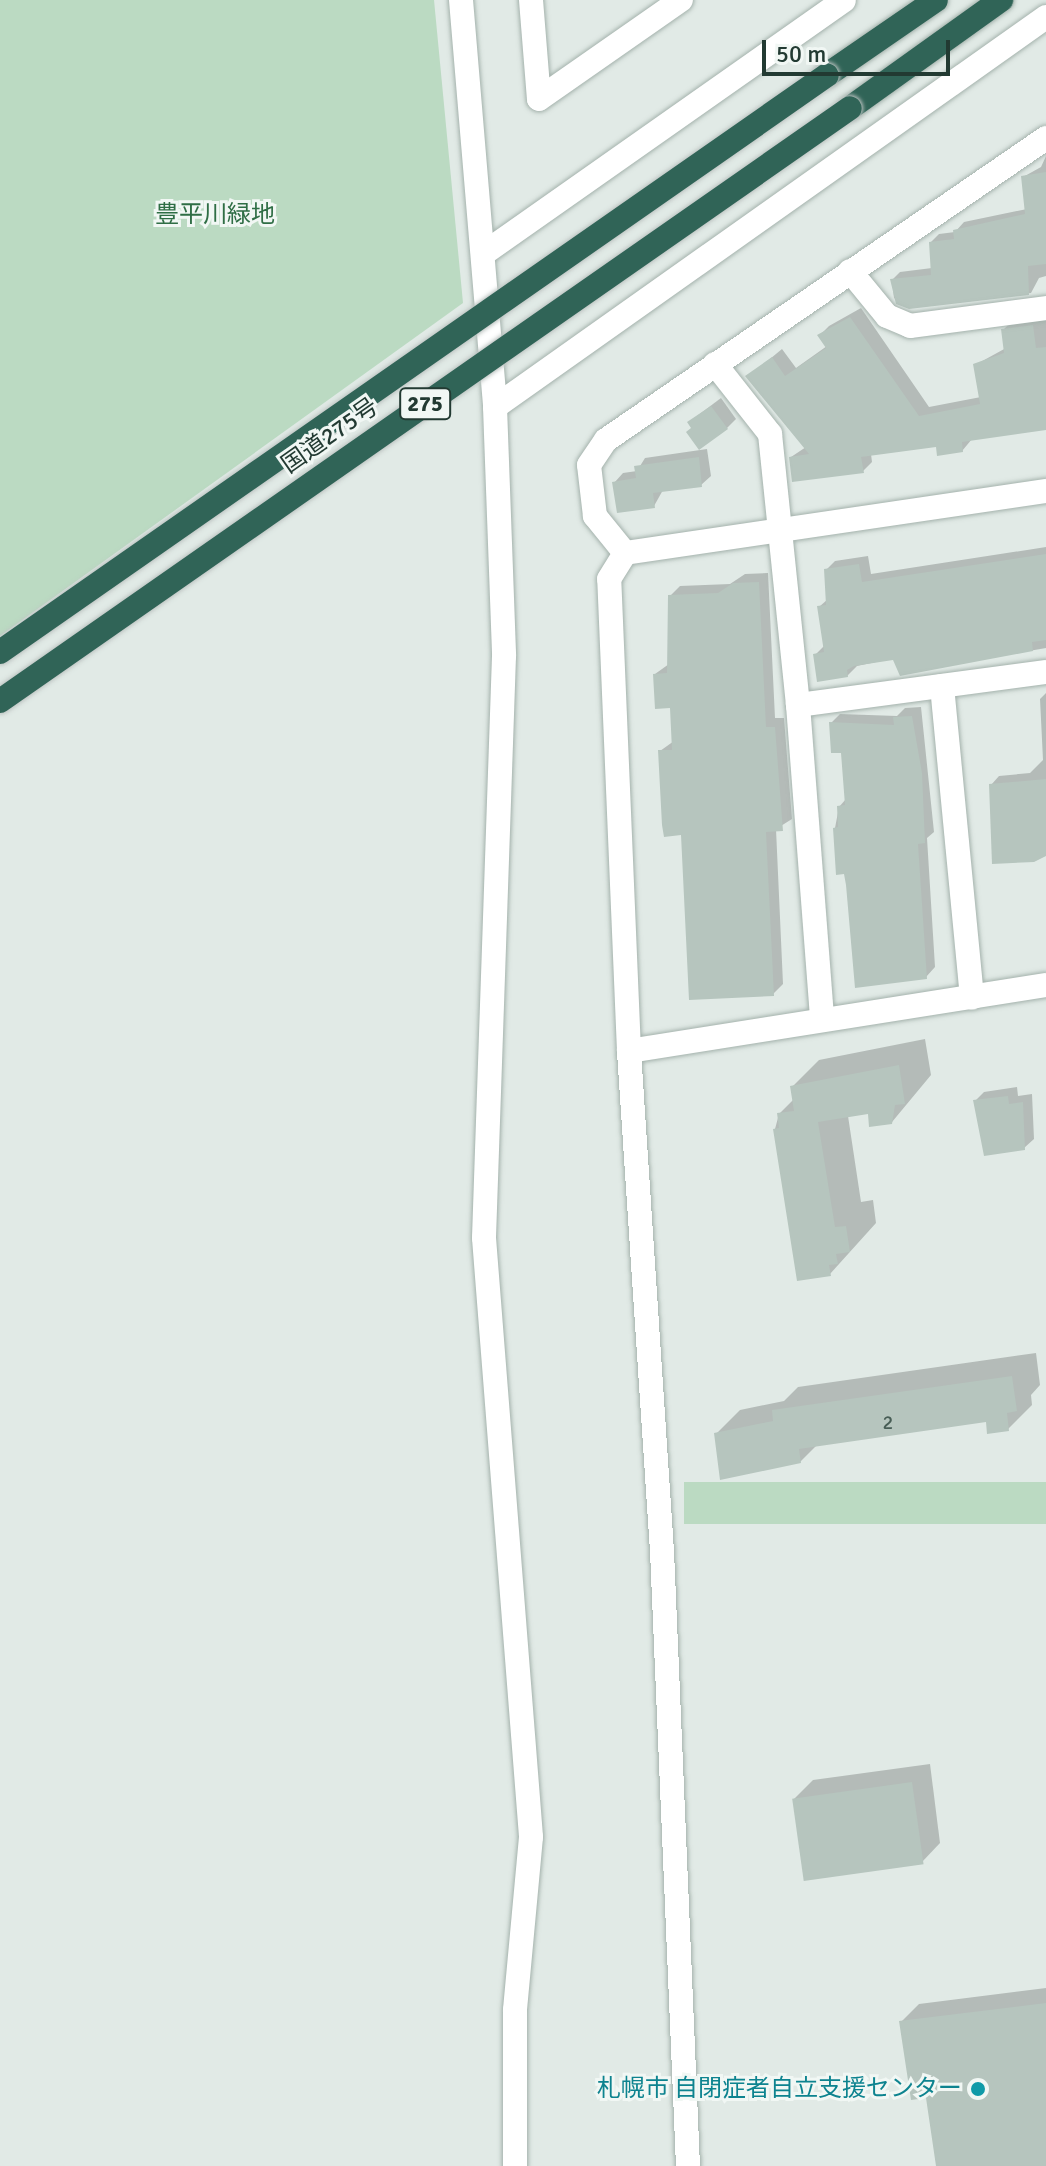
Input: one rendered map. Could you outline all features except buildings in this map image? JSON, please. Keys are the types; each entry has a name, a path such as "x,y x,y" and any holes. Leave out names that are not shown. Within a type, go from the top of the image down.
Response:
{"highway":[{"name":"国道275号","path":"0,652 936,0"},
{"name":"国道275号","path":"0,701 1001,0"}],"street":[{"path":"461,0 495,407 504,656 484,1238 531,1837 515,2010 515,2166"},
{"path":"531,0 539,99 679,1"},
{"path":"483,254 844,0"},
{"path":"495,407 1046,17"},
{"path":"625,553 595,516 589,465 606,440 1046,138"},
{"path":"850,271 887,316 910,326 1046,308"},
{"path":"715,364 770,434 798,705 822,1018"},
{"path":"688,2166 662,1551 629,1051 609,579 625,553 781,527 1046,491"},
{"path":"798,705 1046,672"},
{"path":"942,686 972,998"},
{"path":"629,1051 822,1018 1046,985"}],"green space":[{"name":"豊平川緑地","path":"0,0 434,0 463,303 0,636"},
{"path":"684,1482 1046,1482 1046,1524 684,1524"}],"place":[{"name":"札幌市 自閉症者自立支援センター","path":"978,2089"}]}
